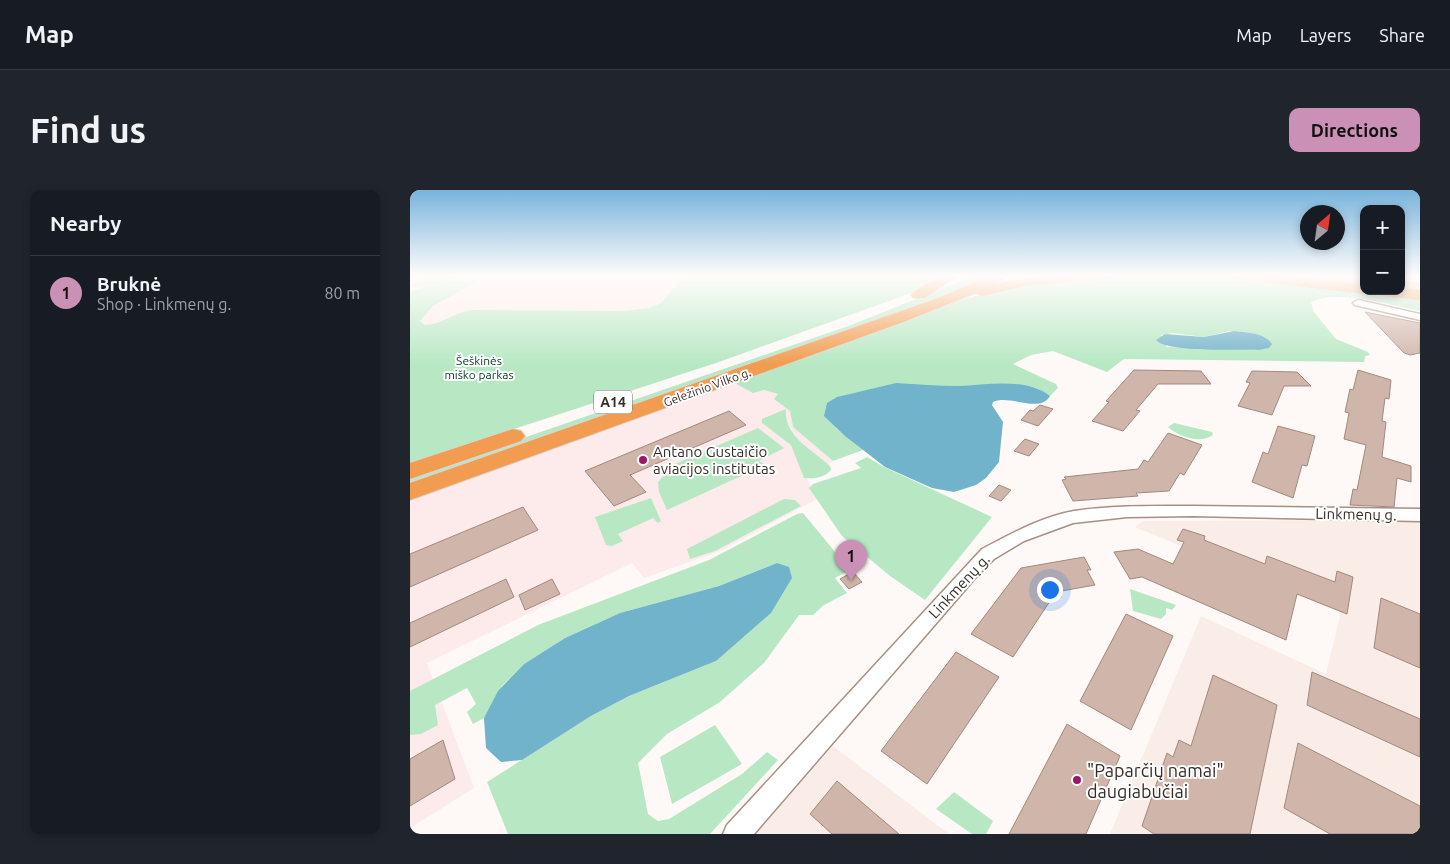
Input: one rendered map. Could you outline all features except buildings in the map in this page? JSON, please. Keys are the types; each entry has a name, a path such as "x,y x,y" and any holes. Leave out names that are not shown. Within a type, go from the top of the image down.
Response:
{"highway":[{"name":"Geležinio Vilko g.","path":"410,471 891,305"},
{"name":"Geležinio Vilko g.","path":"410,492 933,305"}],"street":[{"path":"1367,305 1420,317"},
{"name":"Linkmenų g.","path":"736,834 971,571 988,554 1018,536 1061,520 1127,512 1220,511 1420,515"}],"shaded area":[{"path":"656,305 649,308 622,311 450,317 437,324 425,325 420,321 433,306"},
{"path":"731,381 779,394 774,399 790,411 793,427 833,461 806,477 817,499 720,551 644,578 632,563 427,663 474,788 410,828 410,499"},
{"path":"1420,520 1420,834 1110,834 1201,616 1326,674 1341,612 1135,527 1143,521"},
{"path":"833,746 949,834 756,834"}],"green space":[{"name":"Šeškinės miško parkas","path":"410,305 435,305 420,321 425,325 437,323 471,310 622,311 649,308 656,305 878,305 719,362 410,463"},
{"path":"901,305 921,305 410,487 410,477 851,325"},
{"path":"947,305 1312,305 1314,312 1336,339 1368,352 1370,355 1365,356 1364,362 1124,359 1107,372 1053,351 1031,355 1013,364 1056,384 1058,388 1050,396 1045,393 1002,384 853,393 833,399 836,428 863,450 833,461 793,427 790,411 774,399 778,394 764,390 753,393 731,381","holes":["1229,331 1247,332 1266,338 1258,350 1167,347 1161,335 1173,333 1204,337"]},
{"path":"1394,305 1420,305 1420,311"},
{"path":"786,409 786,419 794,435 830,466 831,470 825,475 815,478 804,478 791,445 762,423 762,419"},
{"path":"1174,423 1212,432 1213,435 1202,439 1190,438 1178,434 1168,427"},
{"path":"758,428 784,448 759,461 771,468 758,476 752,471 667,510 659,492 658,482 675,464"},
{"path":"867,457 884,467 992,517 925,600 890,576 842,536 809,488 813,484 861,468 855,463"},
{"path":"651,498 661,521 658,523 653,518 618,534 623,541 612,546 606,545 595,517"},
{"path":"784,499 795,500 801,506 715,551 690,559 687,549"},
{"path":"803,513 850,570 835,578 847,593 824,605 813,615 799,615 764,663 720,702 667,734 638,763 648,814 658,821 669,819 742,774 767,752 778,760 710,834 508,834 487,782 591,716 629,696 716,661 777,563 719,586 620,613 565,638 524,664 502,686 484,718 473,724 467,712 476,704 467,688 435,705 438,725 421,734 410,735 410,691 538,625 709,560 797,514"},
{"path":"1130,589 1176,605 1172,610 1166,608 1166,614 1161,619 1133,611"},
{"path":"715,725 742,764 672,804 660,757"},
{"path":"954,792 993,821 986,834 972,834 936,809"}],"water":[{"path":"1234,331 1260,335 1272,344 1269,348 1258,350 1204,350 1174,347 1156,340 1165,334 1204,337"},
{"path":"896,383 958,386 1018,384 1040,390 1050,396 1045,401 1032,404 1007,400 993,402 992,405 1003,422 999,462 986,478 976,485 954,492 932,488 885,467 845,436 824,416 827,403 837,397"},
{"path":"777,563 789,567 792,578 771,613 716,661 629,696 591,716 522,760 501,762 486,748 484,718 498,691 524,664 565,638 620,613 719,586"}],"place":[{"name":"Antano Gustaičio aviacijos institutas","path":"643,460"},
{"name":"Bruknė","path":"851,581"},
{"name":"\"Paparčių namai\" daugiabučiai","path":"1077,780"}]}
